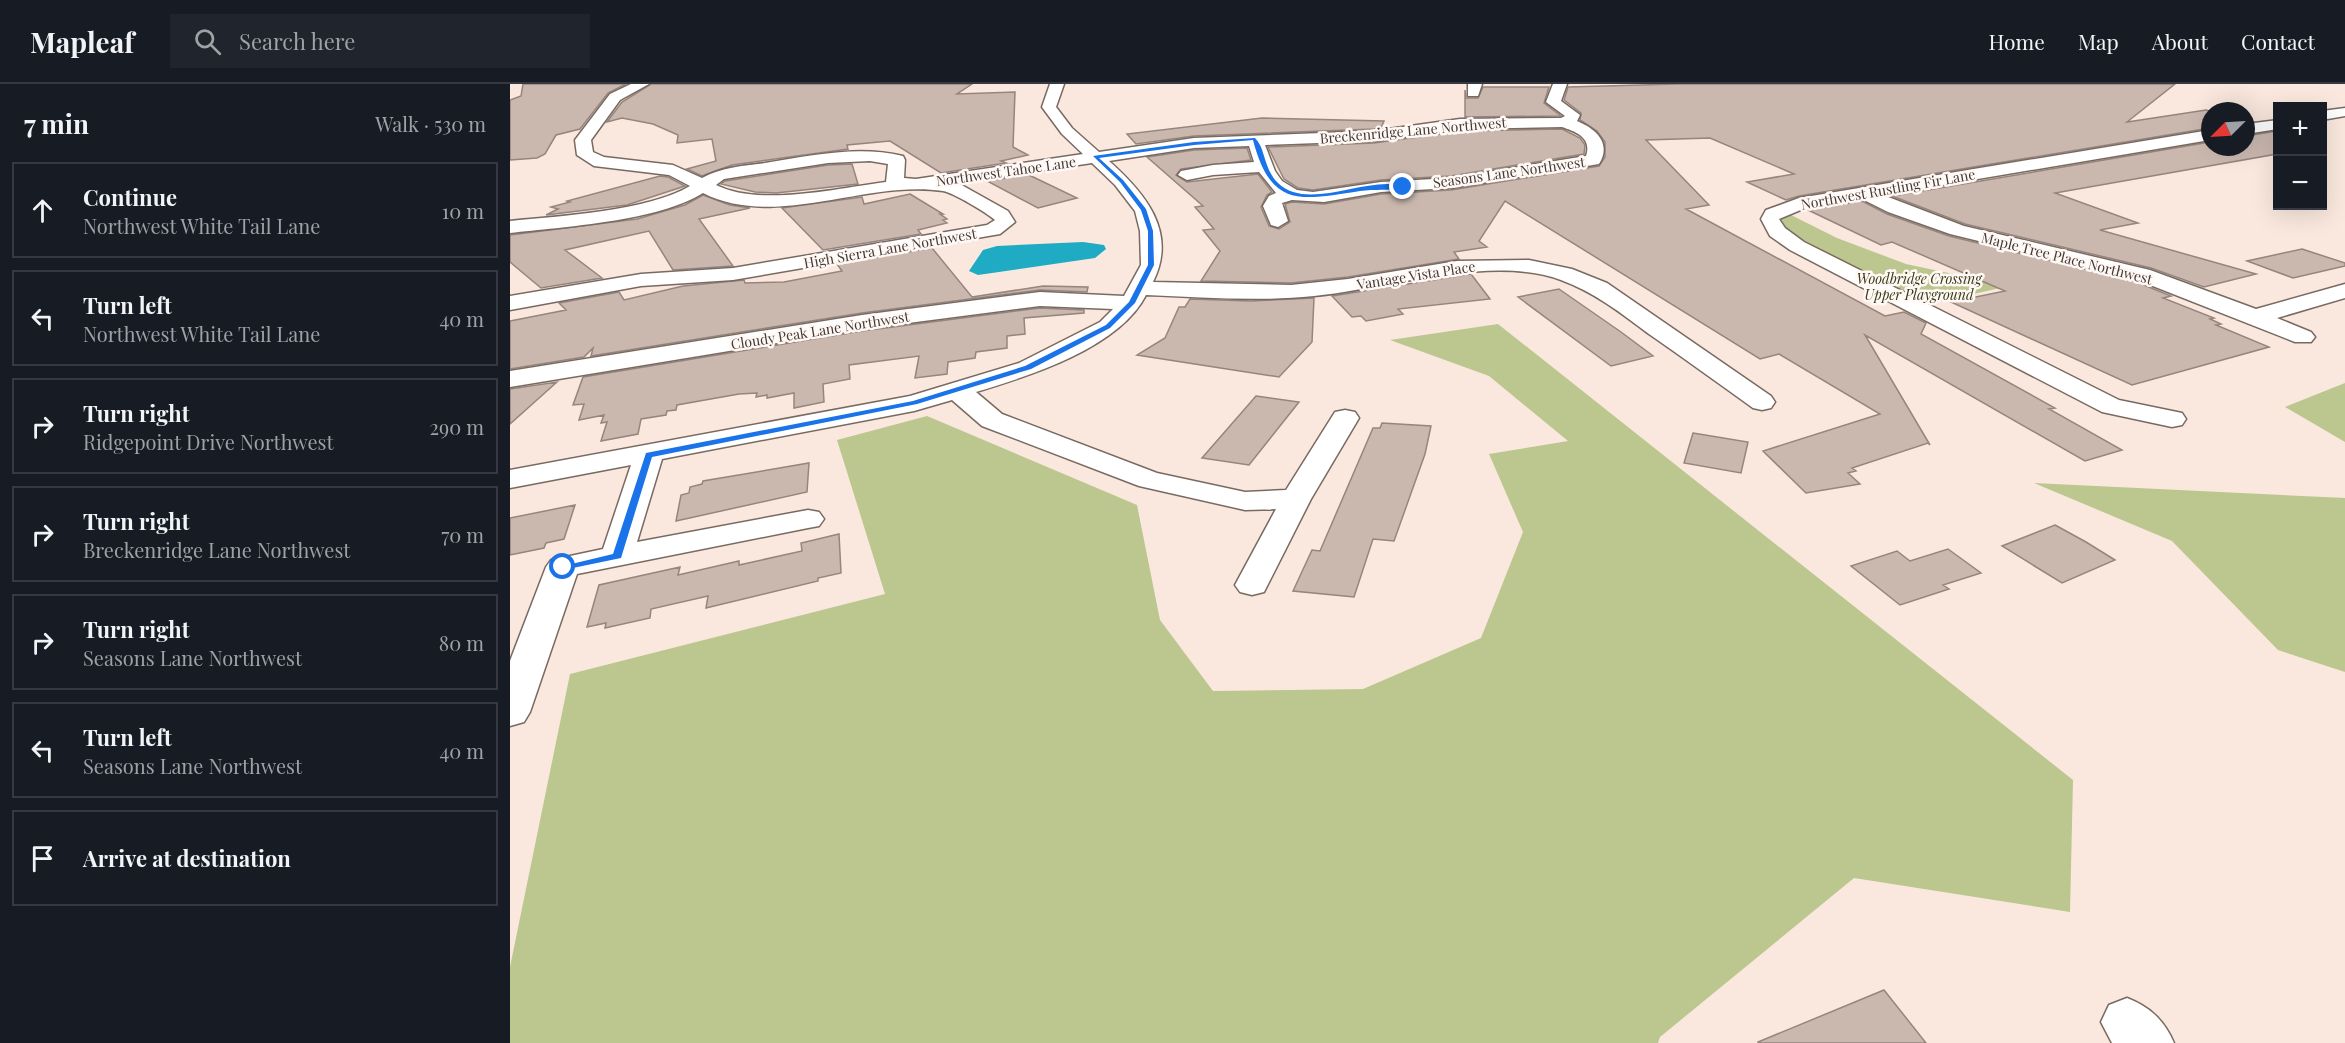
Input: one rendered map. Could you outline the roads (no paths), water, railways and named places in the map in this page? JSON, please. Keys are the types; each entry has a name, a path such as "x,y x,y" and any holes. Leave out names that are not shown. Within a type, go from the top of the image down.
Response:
{"street":[{"path":"642,84 615,97 583,140 585,155 600,162 673,170 702,184"},
{"path":"510,479 649,455 914,403 1028,368 1108,327 1135,296 1151,265 1150,231 1144,210 1121,181 1067,131 1049,107 1057,84"},
{"path":"1560,84 1553,102 1562,115"},
{"path":"2327,115 2345,112"},
{"name":"Breckenridge Lane Northwest","path":"1095,158 1194,143 1374,136 1460,124 1562,115"},
{"name":"Seasons Lane Northwest","path":"1290,194 1319,195 1382,186 1403,187 1593,160 1598,152 1597,143 1590,134 1562,115"},
{"path":"2255,128 2273,125"},
{"name":"Northwest Rustling Fir Lane","path":"2172,419 2111,406 1797,246 1771,225 1773,214 1781,209 2201,137"},
{"path":"1255,139 1263,167 1276,184 1290,194"},
{"path":"510,227 595,218 681,199 719,175 760,168 870,156 897,160 895,182 916,184"},
{"name":"Northwest Tahoe Lane","path":"916,184 1095,158"},
{"path":"1187,175 1214,170 1263,167"},
{"name":"High Sierra Lane Northwest","path":"510,303 641,280 733,274 806,263 993,230 1005,222 1001,215 950,186 916,184 767,201 722,195 702,184"},
{"name":"Maple Tree Place Northwest","path":"1864,193 1890,208 1945,227 2120,268 2180,287 2303,337"},
{"path":"1278,221 1272,206 1275,200 1290,194"},
{"name":"Vantage Vista Place","path":"1135,296 1308,290 1471,264 1527,267 1560,272 1579,277 1599,288 1762,402"},
{"path":"2254,317 2345,291"},
{"name":"Cloudy Peak Lane Northwest","path":"510,379 862,322 1040,299 1135,296"},
{"path":"957,390 992,420 1149,480 1245,501 1296,499"},
{"path":"1252,585 1296,499 1345,418"},
{"path":"617,556 649,455"},
{"path":"510,712 563,567 808,519"}],"water":[{"path":"1083,242 1104,245 1106,249 1095,258 978,275 969,271 983,250 997,246"}],"park label":[{"name":"Woodbridge Crossing Upper Playground","path":"1919,286"}]}
